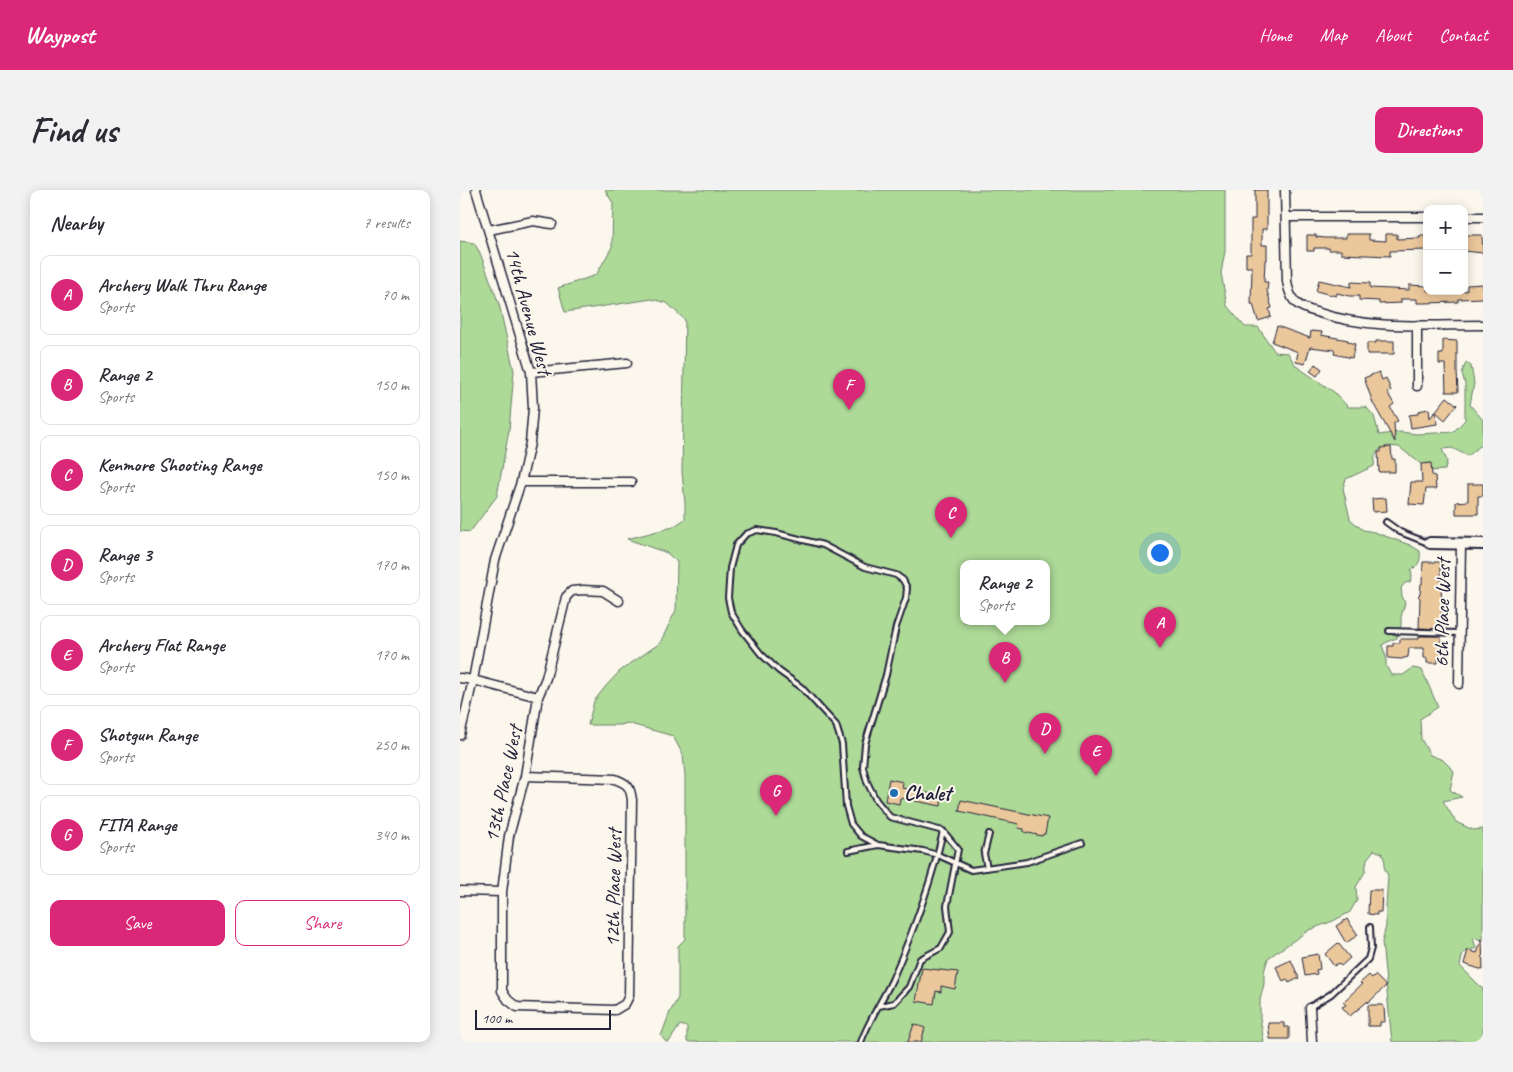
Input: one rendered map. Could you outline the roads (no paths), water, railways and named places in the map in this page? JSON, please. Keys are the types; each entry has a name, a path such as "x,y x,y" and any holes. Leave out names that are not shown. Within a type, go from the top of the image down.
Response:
{"street":[{"name":"14th Avenue West","path":"460,735 495,560 521,482 530,443 533,408 531,372 476,190"},
{"path":"1285,190 1287,281 1289,292 1296,302 1308,309 1329,316 1366,323 1417,325 1483,324"},
{"path":"1286,217 1423,217"},
{"path":"1468,217 1483,217"},
{"path":"489,230 534,221 552,224"},
{"path":"1417,325 1417,386"},
{"path":"531,372 627,363"},
{"path":"521,482 631,482"},
{"path":"1430,543 1483,544"},
{"name":"6th Place West","path":"1459,684 1461,543"},
{"name":"13th Place West","path":"502,992 502,892 508,836 525,776 538,697 546,678 562,606 566,596 572,591 583,590 603,591 619,601"},
{"path":"460,678 538,697"},
{"name":"12th Place West","path":"502,992 517,1007 615,1010 625,1004 629,996 631,791 626,783 615,779 525,776"},
{"path":"460,891 502,892"},
{"path":"1310,1008 1312,1042"}],"lane":[{"path":"1386,522 1400,532 1430,543"},
{"path":"878,845 861,836 851,824 846,806 842,744 836,725 801,687 779,671 761,654 742,630 731,612 728,598 730,568 736,545 746,534 757,530 823,545 865,567 896,575 903,580 907,588 906,598 896,627 886,675 865,744 863,768 867,782 876,800 890,817 943,831 958,849 947,906 950,932 941,948 920,959 909,987 894,1003 879,1006"},
{"path":"1389,631 1460,633"},
{"path":"861,1042 903,952 938,856 943,831"},
{"path":"988,868 984,854 989,834"},
{"path":"848,850 878,845 923,851 971,870 1027,862 1082,843"},
{"path":"1310,1008 1331,994 1368,959 1371,948 1370,927"}],"place":[{"name":"Shotgun Range","path":"849,410"},
{"name":"Kenmore Shooting Range","path":"951,538"},
{"name":"Archery Walk Thru Range","path":"1160,648"},
{"name":"Range 2","path":"1005,683"},
{"name":"Range 3","path":"1045,754"},
{"name":"Archery Flat Range","path":"1096,776"},
{"name":"Chalet","path":"894,793"},
{"name":"FITA Range","path":"776,816"}]}
